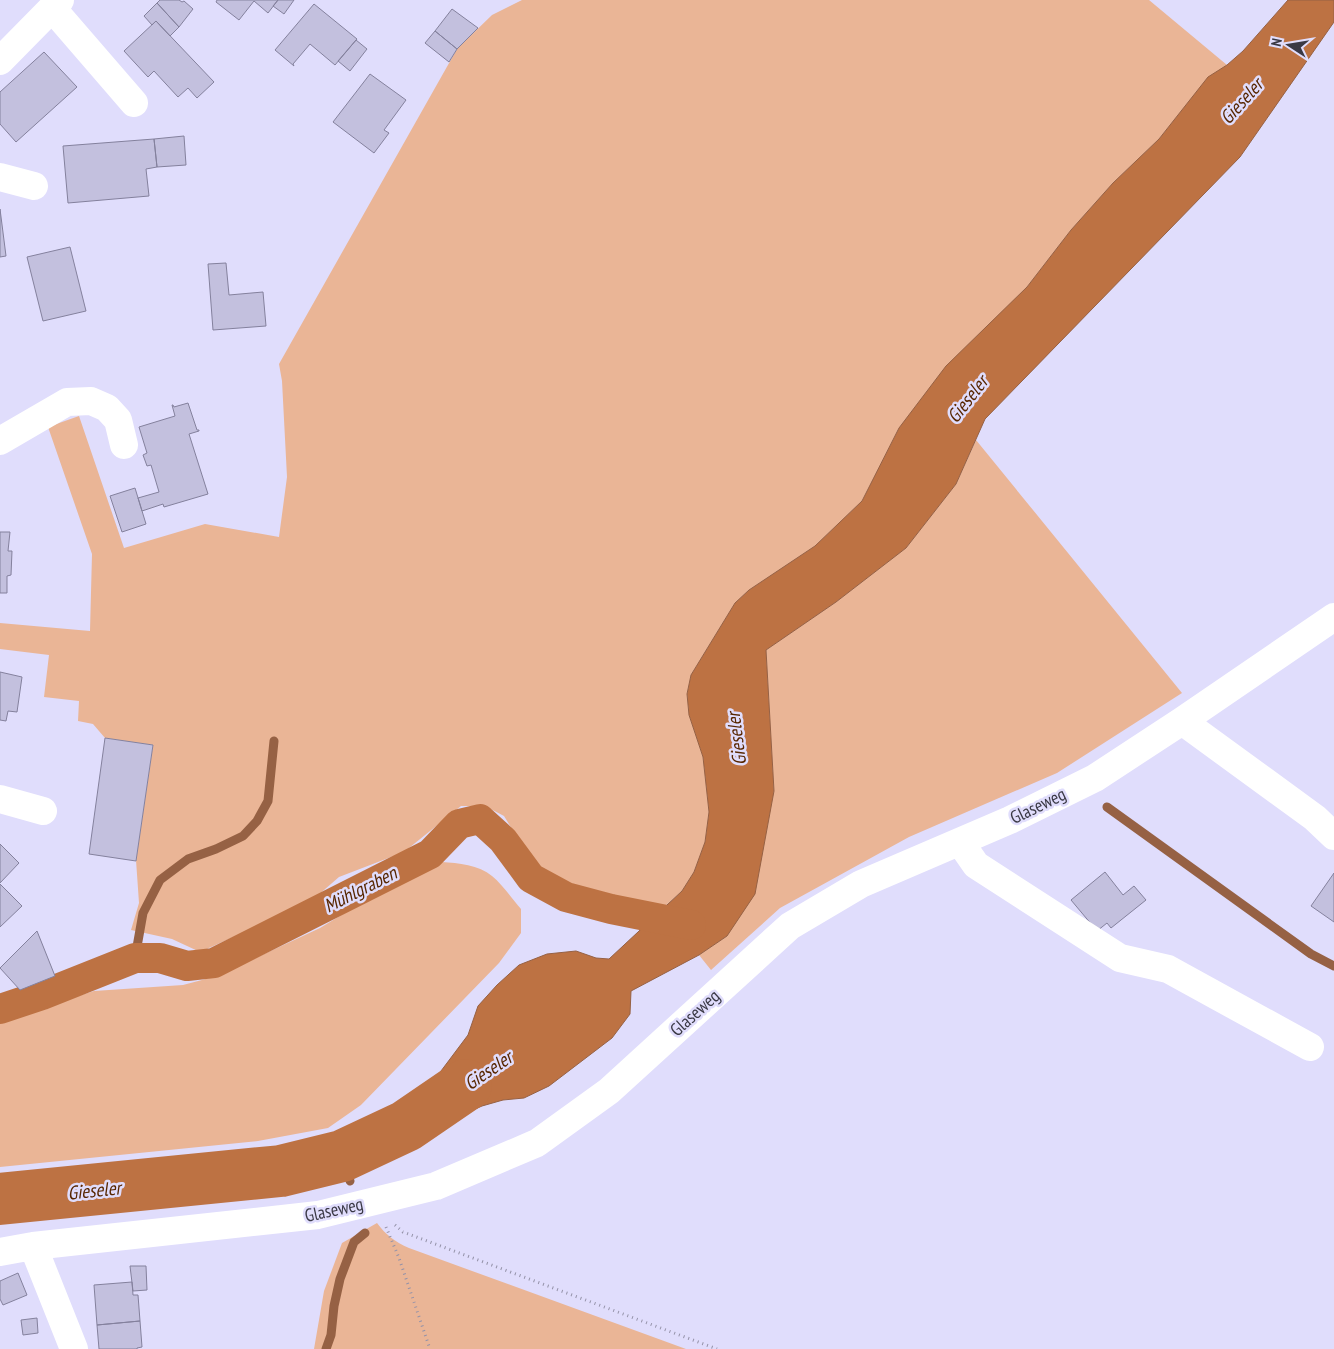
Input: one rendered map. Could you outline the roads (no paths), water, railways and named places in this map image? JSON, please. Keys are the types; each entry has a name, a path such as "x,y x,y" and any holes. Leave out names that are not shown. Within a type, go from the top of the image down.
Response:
{"street":[{"path":"0,62 56,4 134,103"},
{"path":"0,177 34,186"},
{"path":"0,441 67,402 91,401 107,408 118,420 124,445"},
{"name":"Glaseweg","path":"0,1252 33,1246 318,1215 436,1186 537,1143 609,1090 790,926 861,884 1010,820 1095,778 1334,617"},
{"path":"1182,721 1314,818 1334,836"},
{"path":"0,799 43,811"},
{"path":"960,842 976,865 1120,958 1168,969 1310,1046"},
{"path":"33,1246 74,1349"}],"water":[{"path":"1288,0 1334,0 1334,22 1240,157 985,419 956,484 906,548 836,602 766,650 774,791 755,894 727,936 699,955 631,991 630,1014 612,1038 549,1086 524,1098 503,1100 482,1106 421,1133 406,1126 408,1108 438,1075 468,1035 478,1006 519,965 547,954 576,951 596,958 609,959 682,891 694,872 705,842 709,812 703,757 689,715 687,694 691,675 735,603 749,590 815,546 862,501 899,428 946,366 1027,287 1071,230 1113,183 1159,139 1208,77 1227,65 1243,51"}],"waterway":[{"path":"135,958 143,913 160,880 188,859 216,849 243,836 257,821 268,801 274,741"},
{"path":"1107,807 1311,954 1334,966"},
{"name":"Mühlgraben","path":"0,1009 42,995 135,958 160,958 187,966 214,963 430,854 459,824 480,819 503,840 531,878 566,897 611,909 691,925"},
{"name":"Gieseler","path":"0,1199 281,1171 342,1156 406,1126 466,1085"},
{"path":"342,1156 350,1181"},
{"path":"326,1349 331,1335 334,1306 340,1279 354,1242 365,1233"}]}
